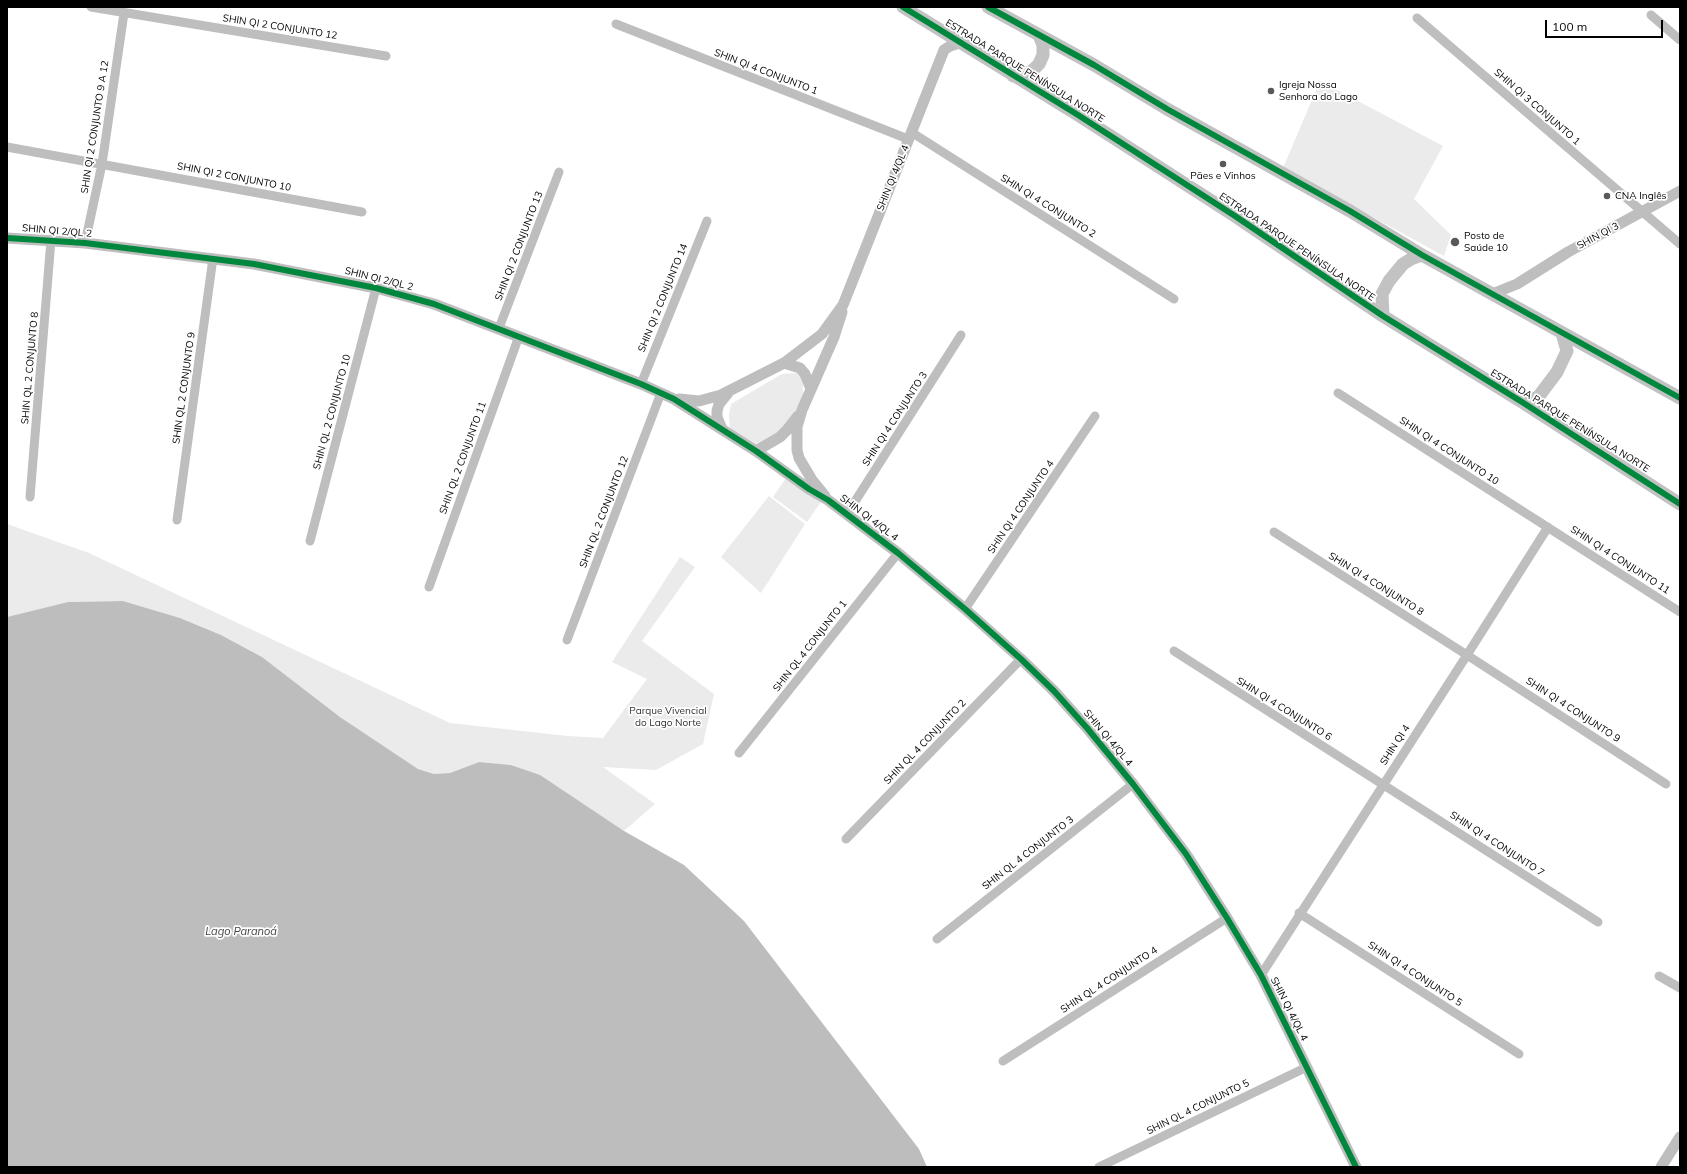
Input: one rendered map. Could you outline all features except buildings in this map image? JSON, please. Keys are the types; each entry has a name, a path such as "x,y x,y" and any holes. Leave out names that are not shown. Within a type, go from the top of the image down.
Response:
{"main road":[{"name":"ESTRADA PARQUE PENÍNSULA NORTE","path":"903,7 962,42 1013,76 1235,216 1383,316 1522,402 1680,504"},
{"path":"988,7 1094,65 1275,170 1350,211 1422,255 1680,398"},
{"path":"1013,76 1023,75 1032,71 1039,64 1043,55 1043,45 1039,35"},
{"path":"1383,316 1382,294 1389,281 1403,264 1422,255"},
{"path":"1522,402 1531,401 1540,396 1557,372 1567,351 1562,333"}],"street":[{"name":"SHIN QI 2 CONJUNTO 12","path":"92,7 386,56"},
{"name":"SHIN QI 2 CONJUNTO 9 A 12","path":"85,243 102,164 124,13"},
{"path":"1650,14 1680,40"},
{"name":"SHIN QI 3 CONJUNTO 1","path":"1417,18 1680,244"},
{"name":"SHIN QI 4 CONJUNTO 1","path":"616,24 910,135"},
{"path":"939,29 944,50 950,46 962,42"},
{"name":"SHIN QI 4/QL 4","path":"828,500 812,480 799,458 796,437 797,427 810,389 834,337 843,305 944,50"},
{"name":"SHIN QI 4 CONJUNTO 2","path":"910,135 1174,299"},
{"name":"SHIN QI 2 CONJUNTO 10","path":"7,147 362,212"},
{"name":"SHIN QI 2 CONJUNTO 13","path":"499,328 559,172"},
{"name":"SHIN QI 3","path":"1492,294 1517,284 1568,252 1680,191"},
{"name":"SHIN QI 2 CONJUNTO 14","path":"641,384 706,220"},
{"name":"SHIN QI 2/QL 2","path":"7,238 85,243 213,258 289,270 376,288 434,304 641,384 674,399 722,429"},
{"name":"SHIN QL 2 CONJUNTO 8","path":"30,497 51,240"},
{"name":"SHIN QL 2 CONJUNTO 9","path":"178,520 213,258"},
{"path":"1510,304 1512,293 1517,284"},
{"name":"SHIN QL 2 CONJUNTO 10","path":"310,541 376,288"},
{"name":"SHIN QI 4/QL 4","path":"731,389 784,363 820,337 843,305"},
{"name":"SHIN QI 4 CONJUNTO 3","path":"847,514 961,335"},
{"name":"SHIN QL 2 CONJUNTO 11","path":"429,587 518,336"},
{"path":"784,363 800,368 805,374 810,389"},
{"path":"722,429 717,417 719,404 731,389"},
{"name":"SHIN QI 2/QL 2","path":"674,399 699,401 716,397 731,389"},
{"name":"SHIN QL 2 CONJUNTO 12","path":"567,640 661,393"},
{"name":"SHIN QI 4 CONJUNTO 10","path":"1338,393 1548,527"},
{"path":"756,451 772,443 787,430 802,410"},
{"name":"SHIN QI 4 CONJUNTO 4","path":"965,609 1095,416"},
{"name":"SHIN QI 4/QL 4","path":"722,429 809,489 828,500 898,553 965,609 1021,659 1054,691 1087,728 1133,784 1186,854 1227,918 1260,975 1356,1167"},
{"name":"SHIN QI 4 CONJUNTO 11","path":"1548,527 1680,612"},
{"name":"SHIN QI 4","path":"1260,975 1468,655 1548,527"},
{"name":"SHIN QI 4 CONJUNTO 8","path":"1274,532 1468,655"},
{"name":"SHIN QL 4 CONJUNTO 1","path":"739,753 898,553"},
{"name":"SHIN QI 4 CONJUNTO 6","path":"1174,651 1383,784"},
{"name":"SHIN QI 4 CONJUNTO 9","path":"1468,655 1666,784"},
{"name":"SHIN QL 4 CONJUNTO 2","path":"846,839 1021,659"},
{"name":"SHIN QL 4 CONJUNTO 3","path":"937,939 1133,784"},
{"name":"SHIN QI 4 CONJUNTO 7","path":"1383,784 1598,922"},
{"name":"SHIN QI 4 CONJUNTO 5","path":"1299,913 1518,1054"},
{"name":"SHIN QL 4 CONJUNTO 4","path":"1003,1061 1227,918"},
{"path":"1659,976 1680,988"},
{"name":"SHIN QL 4 CONJUNTO 5","path":"1099,1167 1307,1067"},
{"path":"1661,1167 1680,1137"}],"green space":[{"path":"1320,81 1443,146 1414,199 1451,235 1444,256 1283,168"},
{"path":"796,373 803,379 803,395 795,414 771,440 756,444 730,429 729,415 731,404 782,374"},
{"path":"786,478 821,502 807,522 773,497"},
{"path":"769,496 805,524 761,593 721,557"},
{"name":"Parque Vivencial do Lago Norte","path":"7,524 89,553 450,723 568,736 603,738 647,679 612,662 680,557 695,567 642,641 714,694 703,744 656,770 603,767 655,804 624,831 540,776 511,765 479,762 450,773 434,774 418,769 340,717 262,657 221,635 180,618 123,601 68,602 7,617"}],"water":[{"name":"Lago Paranoá","path":"123,601 180,618 221,635 262,657 340,717 418,769 434,774 450,773 479,762 511,765 540,775 624,831 684,865 744,921 919,1149 927,1167 7,1167 7,617 68,602"}],"cycle path":[{"path":"903,7 1078,115 1235,216 1383,316 1522,402 1680,504"},
{"path":"988,7 1094,65 1167,109 1350,211 1422,255 1680,398"},
{"path":"7,238 85,243 254,264 376,288 434,304 641,384 674,399 756,451 809,489 828,500 898,553 965,609 1021,659 1054,691 1133,784 1186,854 1261,975 1356,1167"}],"place":[{"name":"Igreja Nossa Senhora do Lago","path":"1271,91"},
{"name":"Pães e Vinhos","path":"1223,164"},
{"name":"CNA Inglês","path":"1607,196"},
{"name":"Posto de Saúde 10","path":"1455,242"}]}
